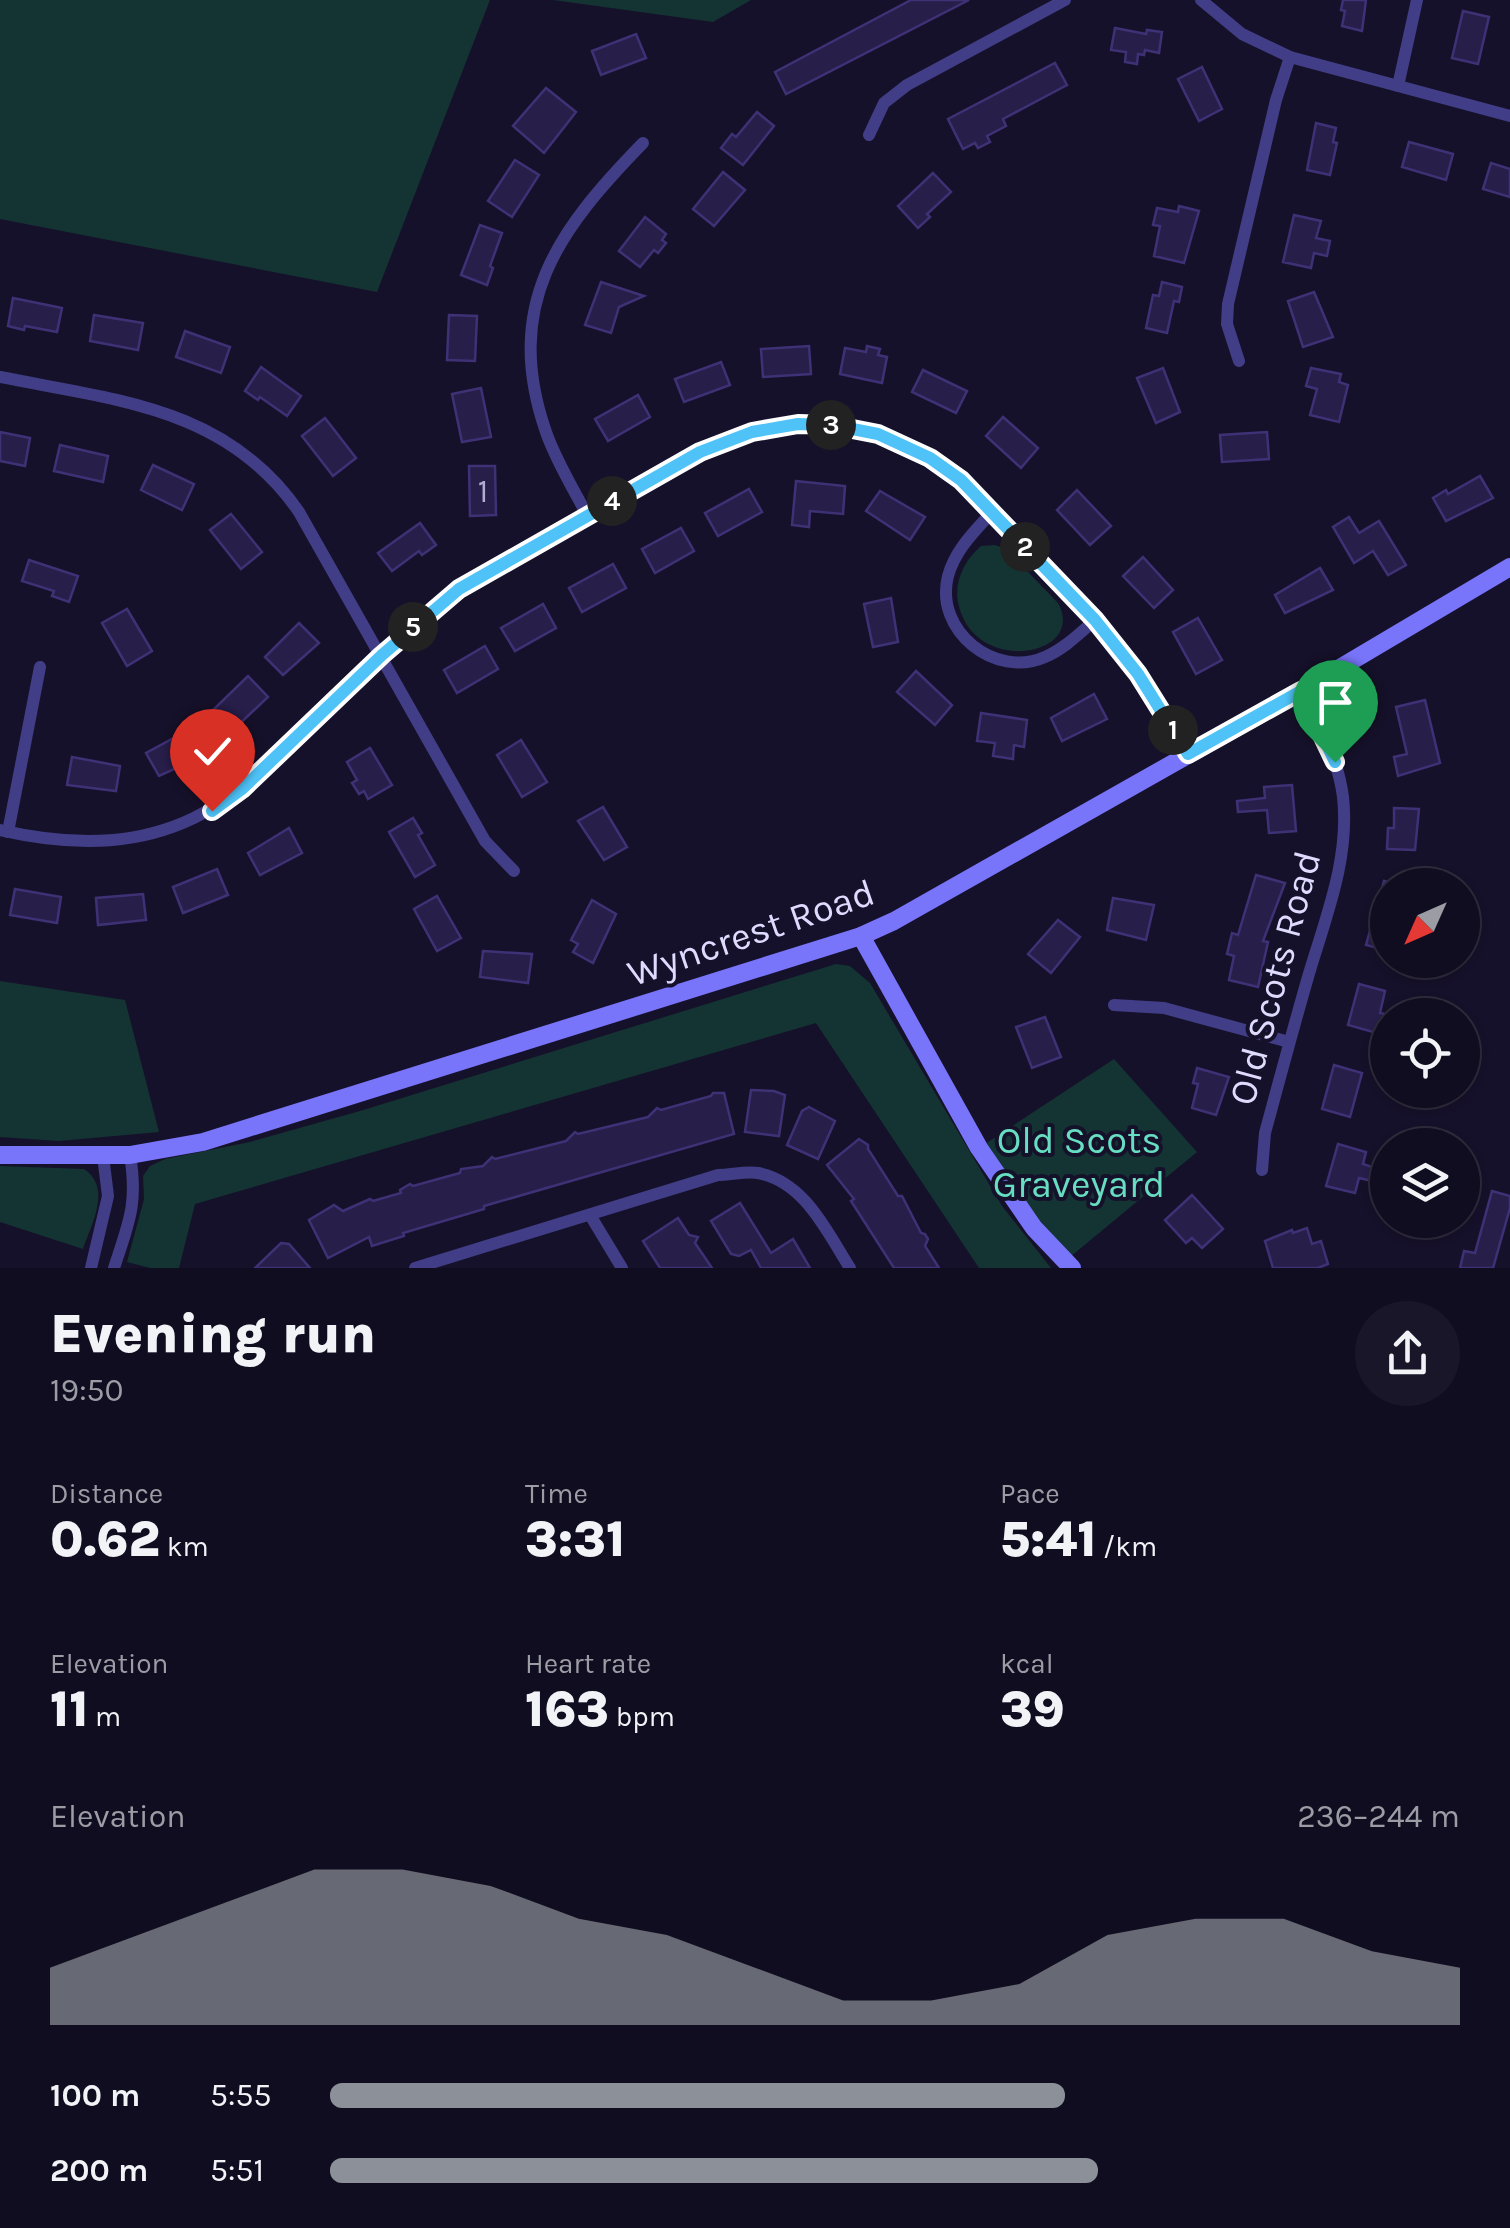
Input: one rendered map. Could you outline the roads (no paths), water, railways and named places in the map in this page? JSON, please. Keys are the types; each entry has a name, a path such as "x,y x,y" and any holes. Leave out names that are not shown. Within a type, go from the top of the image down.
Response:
{"street":[{"path":"869,135 884,103 907,85 1065,0"},
{"path":"1201,0 1242,34 1290,57 1510,116"},
{"path":"1398,86 1417,0"},
{"path":"1238,361 1227,324 1228,304 1276,100 1290,57"},
{"path":"588,515 555,454 539,410 532,362 535,312 547,269 566,231 642,143"},
{"path":"0,378 182,417 218,435 274,480 299,512 485,842 514,871"},
{"path":"40,668 4,831 104,842 145,837 212,811 242,789 452,594 722,442 776,427 818,424 878,434 930,458 961,480 1095,620 1138,674 1188,754"},
{"path":"992,512 954,557 948,575 950,614 962,636 994,659 1025,663 1054,653 1095,620"},
{"name":"Wyncrest Road","path":"0,1154 130,1155 203,1142 861,936 1301,691 1510,566"},
{"name":"Old Scots Road","path":"1262,1170 1265,1132 1336,876 1344,831 1335,762 1301,691"},
{"path":"861,936 979,1148 1034,1228 1072,1268"},
{"path":"1114,1005 1164,1008 1289,1042"},
{"path":"114,1268 127,1232 135,1188 130,1155"},
{"path":"91,1268 108,1181 103,1156"},
{"path":"416,1268 718,1175 758,1173 792,1188 815,1212 850,1268"},
{"path":"590,1214 622,1268"},
{"path":"102,1225 127,1232"}],"park label":[{"name":"Old Scots Graveyard","path":"1079,1162"}]}
